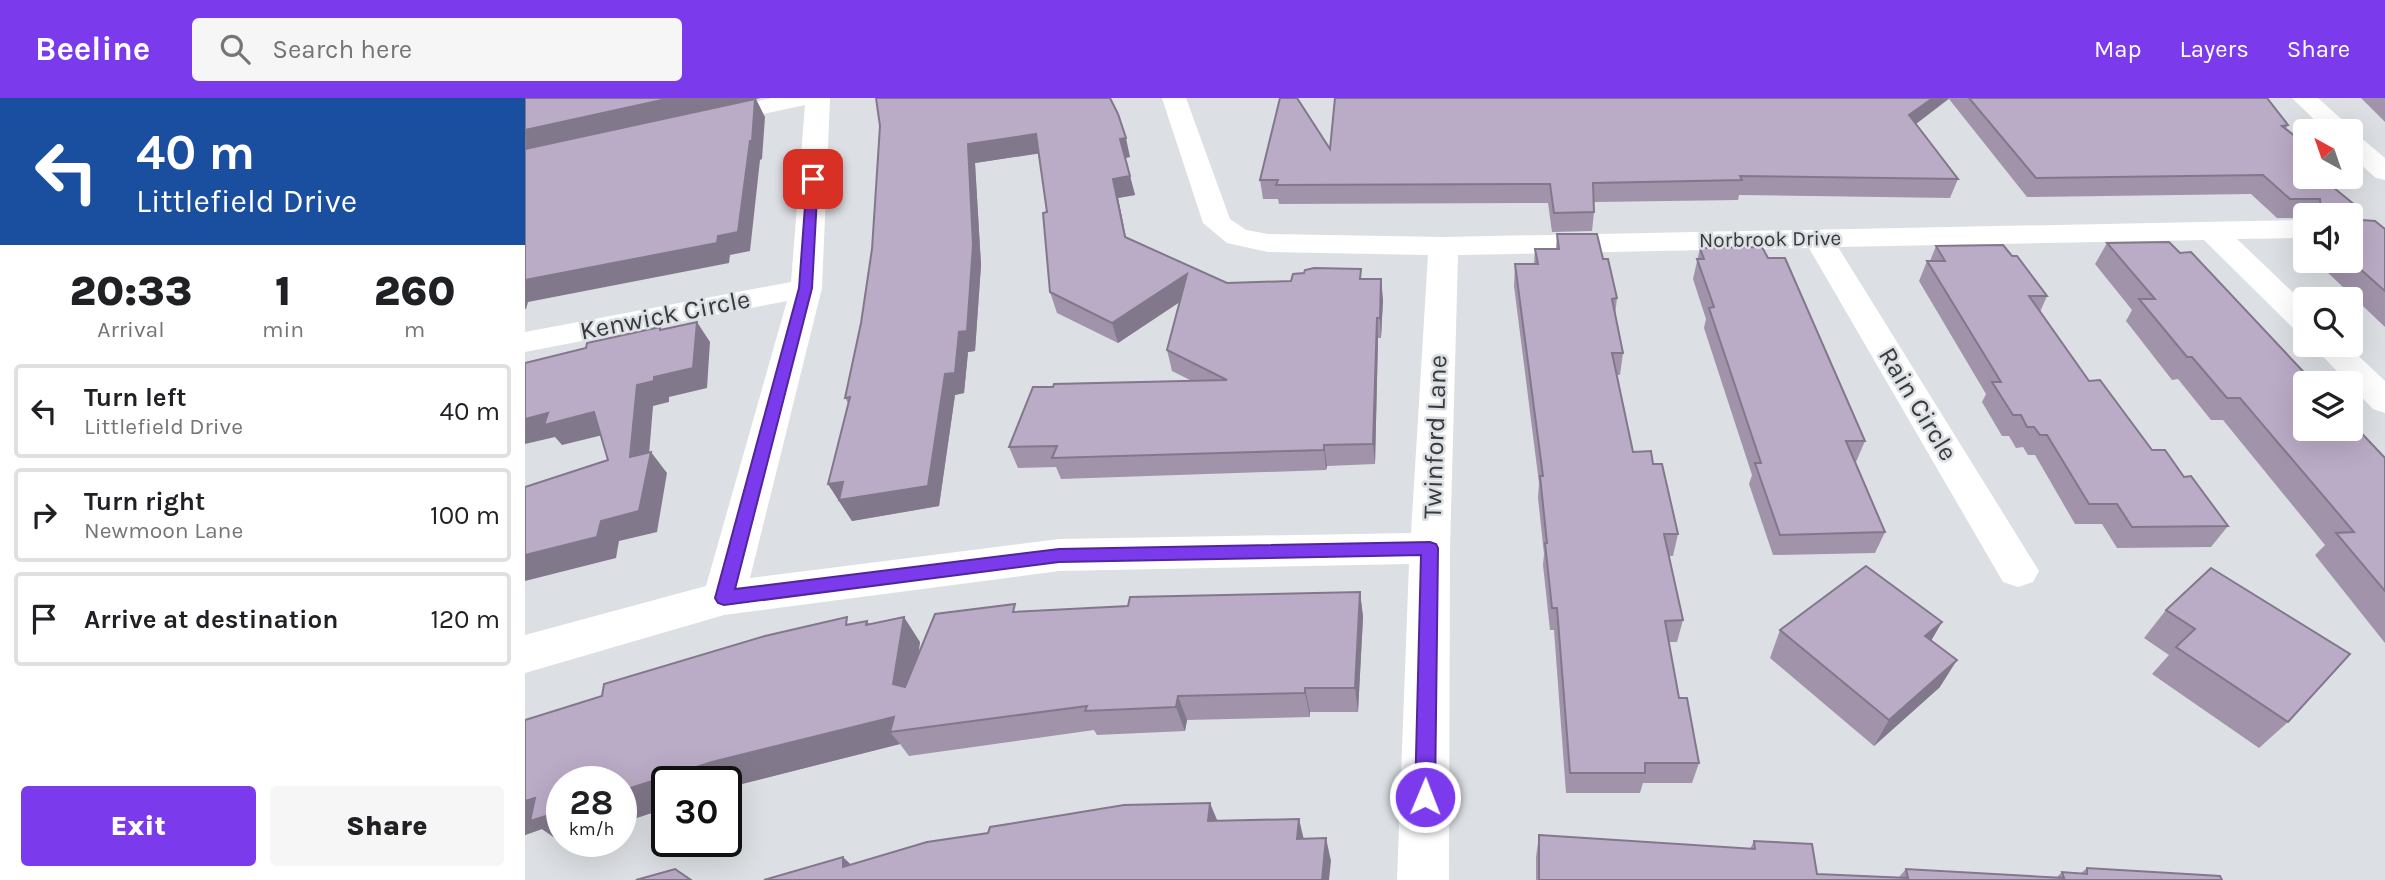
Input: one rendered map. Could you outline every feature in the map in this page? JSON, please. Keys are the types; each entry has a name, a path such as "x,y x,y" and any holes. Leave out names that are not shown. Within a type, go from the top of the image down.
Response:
{"street":[{"path":"685,124 806,98"},
{"path":"724,598 806,288 818,98"},
{"name":"Norbrook Drive","path":"1174,98 1217,223 1237,237 1268,243 1443,246 2293,229"},
{"path":"2304,98 2327,119"},
{"path":"2363,153 2385,172"},
{"path":"2210,229 2293,310"},
{"name":"Rain Circle","path":"1818,238 2018,571"},
{"name":"Twinford Lane","path":"1423,880 1430,548 1443,246"},
{"name":"Kenwick Circle","path":"525,342 806,288"},
{"path":"2340,357 2385,401"},
{"path":"525,654 724,598 1059,555 1430,548"}],"building":[{"path":"525,98 671,98 525,130"},
{"path":"876,98 1110,98 1126,138 1120,139 1130,176 1113,179 1125,237 1227,283 1291,281 1293,274 1314,268 1361,269 1360,279 1381,279 1380,318 1377,318 1373,444 1324,445 1324,450 1052,458 1057,446 1009,447 1033,387 1053,387 1054,384 1227,380 1167,350 1187,274 1112,323 1050,292 1043,213 1047,212 1036,134 968,144 973,245 967,331 959,332 955,373 945,374 928,486 839,500 843,482 828,484 850,397 845,398 861,323 872,249 880,126"},
{"path":"1280,98 1297,98 1330,149 1335,98 1933,98 1909,115 1958,179 1740,176 1742,180 1593,183 1594,212 1554,213 1550,184 1276,185 1278,180 1260,180"},
{"path":"1969,98 2267,98 2288,125 2282,126 2293,135 2293,189 2335,189 2352,203 2290,199 2263,175 2036,178"},
{"path":"755,99 752,141 738,232 718,236 717,243 525,280 525,149"},
{"path":"2363,220 2375,221 2385,229 2385,291 2363,272"},
{"path":"1557,234 1597,234 1603,259 1608,259 1617,298 1612,299 1623,353 1612,353 1633,452 1651,451 1653,464 1662,464 1678,534 1664,534 1683,620 1665,621 1679,698 1687,698 1699,763 1645,763 1645,773 1570,773 1557,608 1552,608 1545,543 1540,476 1543,476 1515,264 1538,264 1535,249 1559,249"},
{"path":"2169,242 2180,253 2191,252 2303,371 2293,371 2293,441 2363,441 2363,435 2385,458 2385,591 2336,533 2354,532 2240,398 2227,398 2192,357 2187,357 2139,299 2155,299 2107,243"},
{"path":"2003,245 2012,256 2017,256 2047,296 2029,296 2089,381 2100,380 2152,450 2165,450 2184,477 2191,476 2228,526 2132,527 2117,504 2089,504 2047,435 2040,435 2034,427 2027,427 2021,415 2013,415 1992,382 2001,382 1927,261 1945,261 1936,246"},
{"path":"1762,247 1768,258 1785,258 1865,441 1846,441 1885,532 1780,535 1755,463 1761,463 1709,308 1714,307 1697,259 1704,259 1700,248"},
{"path":"697,322 693,368 654,377 654,381 637,385 630,457 651,452 639,511 601,521 597,537 525,555 525,487 608,460 594,412 544,425 548,413 525,419 525,363 586,348 587,343"},
{"path":"1866,566 1942,622 1925,636 1957,660 1889,720 1780,630"},
{"path":"2211,568 2350,654 2288,722 2176,647 2195,629 2166,610"},
{"path":"1360,592 1355,688 1305,688 1305,693 1178,696 1176,707 1085,711 1087,706 890,732 894,717 699,766 651,766 651,781 637,786 637,766 546,766 546,816 530,821 535,798 525,801 525,720 602,696 604,684 765,636 847,617 846,625 867,621 866,625 904,617 893,684 905,687 935,614 1015,604 1013,612 1128,606 1130,597"},
{"path":"1210,803 1208,821 1299,819 1297,839 1326,838 1322,880 764,880 843,857 843,867 927,842 988,833 990,827 1124,805"},
{"path":"1539,835 1755,849 1754,841 1812,844 1817,874 1908,878 1906,869 2064,878 2062,872 2087,874 2087,868 2220,876 2222,880 1539,880"},
{"path":"675,869 691,880 636,880"}],"route":[{"path":"813,179 806,288 724,598 1059,555 1430,548 1425,797"}]}
